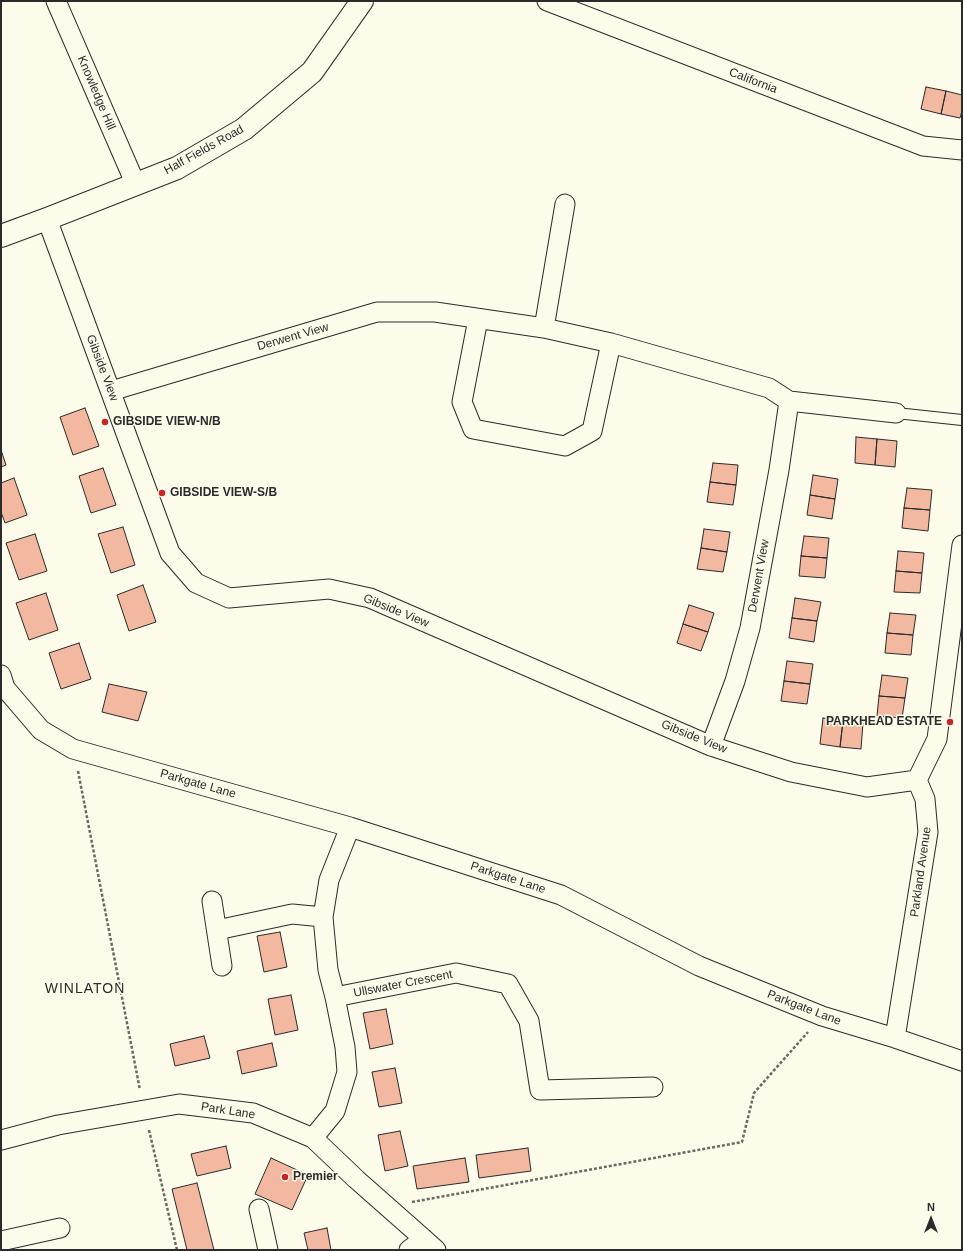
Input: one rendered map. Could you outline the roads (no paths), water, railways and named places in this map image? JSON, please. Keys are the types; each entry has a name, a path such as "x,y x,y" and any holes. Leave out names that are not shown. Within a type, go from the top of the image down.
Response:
{"street":[{"name":"Knowledge Hill","path":"56,1 136,185"},
{"name":"Half Fields Road","path":"1,236 47,220 177,168 244,129 312,72 362,1"},
{"name":"California","path":"547,1 923,146 962,150"},
{"path":"544,328 565,204"},
{"name":"Gibside View","path":"47,220 170,553 196,583 229,598 329,590 370,598 711,746 791,772 866,786 917,780"},
{"name":"Derwent View","path":"111,391 377,312 435,312 544,328 611,343 769,388 789,401 896,413"},
{"path":"478,319 462,402 473,429 565,446 592,430 611,343"},
{"name":"Derwent View","path":"711,746 735,681 750,628 779,470 789,401"},
{"path":"917,780 937,739 962,545"},
{"name":"Parkgate Lane","path":"1,675 5,688 41,730 74,749 350,827 561,896 699,966 822,1016 895,1038 962,1061"},
{"name":"Parkland Avenue","path":"895,1038 928,832 925,800 917,780"},
{"path":"313,1138 335,1111 347,1072 345,1047 328,970 324,917 329,880 350,827"},
{"path":"212,901 222,966"},
{"path":"217,930 292,914 324,917"},
{"name":"Ullswater Crescent","path":"335,997 456,973 508,984 529,1021 540,1090 653,1088"},
{"name":"Park Lane","path":"1,1140 58,1125 179,1104 253,1113 313,1138 386,1206 430,1244"},
{"path":"258,1209 268,1250"},
{"path":"1,1240 60,1228"},
{"path":"409,1250 430,1244"}],"lane":[{"path":"896,413 962,420"}],"place":[{"name":"GIBSIDE VIEW-N/B","path":"105,422"},
{"name":"GIBSIDE VIEW-S/B","path":"162,493"},
{"name":"PARKHEAD ESTATE","path":"950,722"},
{"name":"Premier","path":"285,1177"}],"district":[{"name":"WINLATON","path":"85,989"}]}
